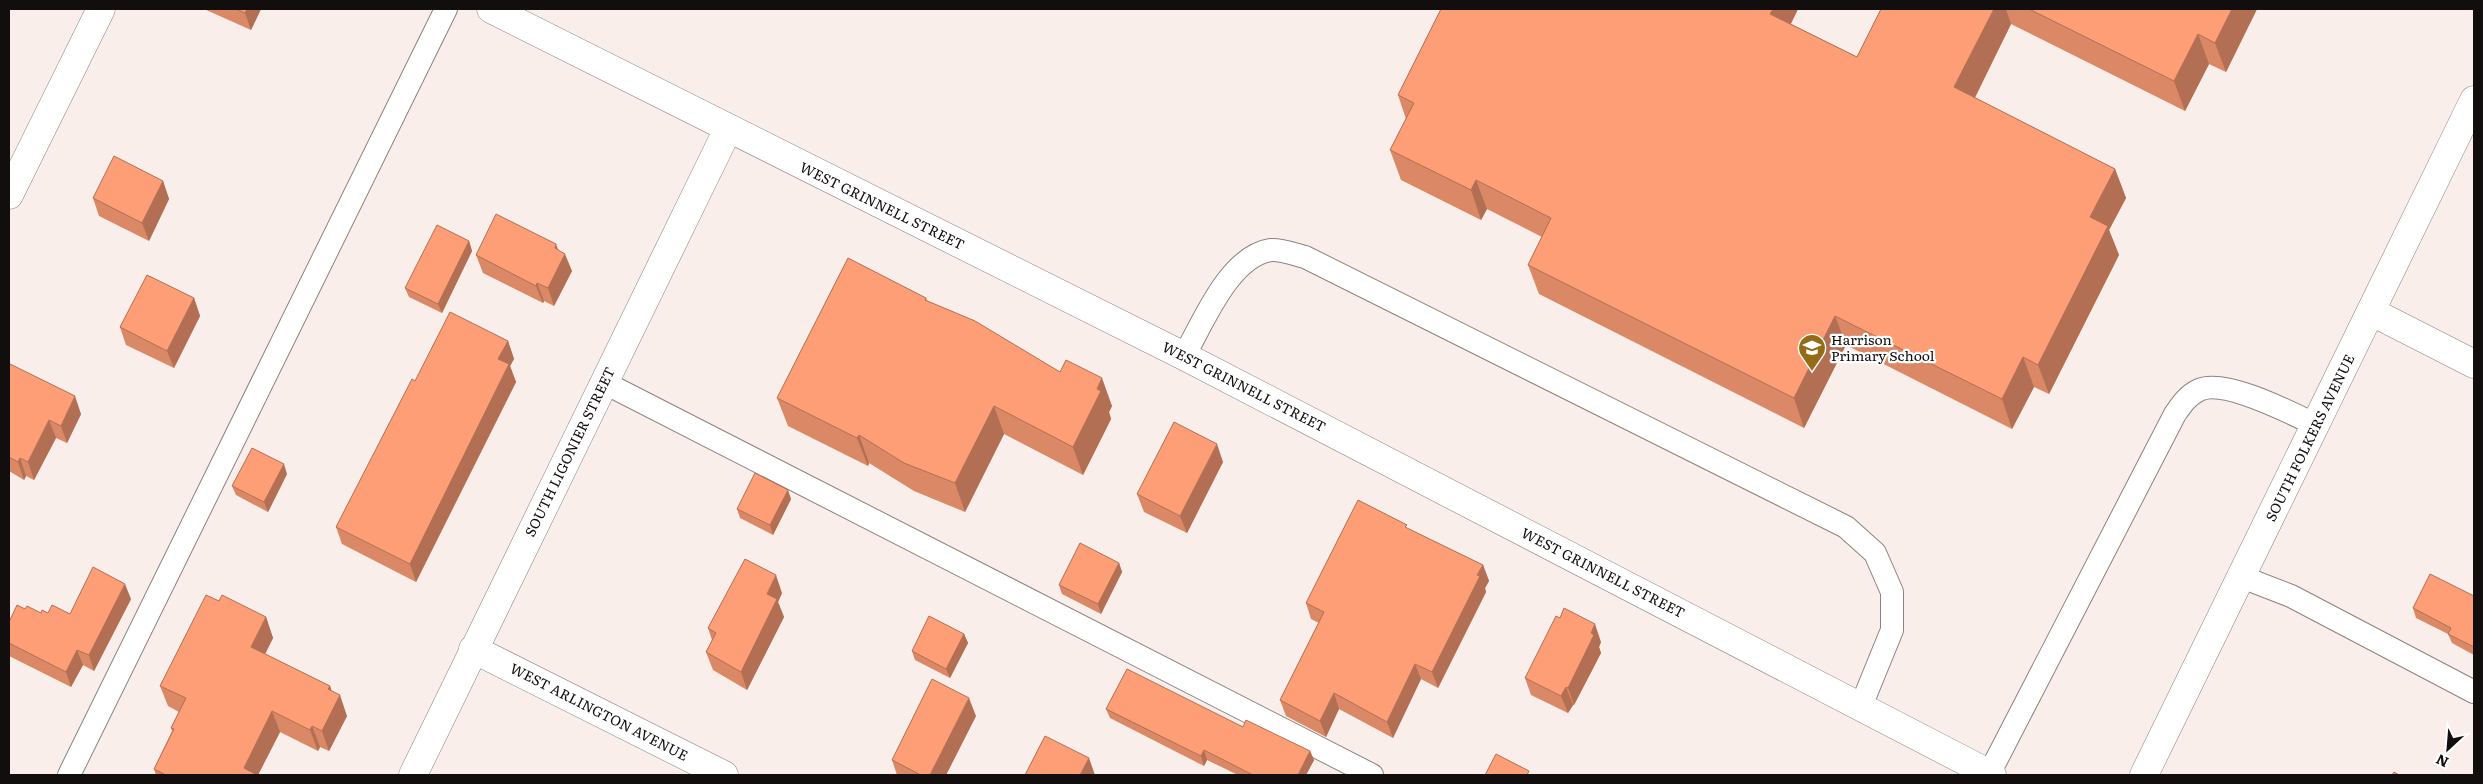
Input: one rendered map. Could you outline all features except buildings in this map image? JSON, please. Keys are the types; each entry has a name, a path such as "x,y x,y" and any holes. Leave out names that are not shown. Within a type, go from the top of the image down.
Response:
{"street":[{"path":"9,195 100,9"},
{"name":"WEST GRINNELL STREET","path":"491,9 1184,356 1861,706 1990,775"},
{"name":"SOUTH FOLKERS AVENUE","path":"2144,775 2474,100"},
{"name":"SOUTH LIGONIER STREET","path":"413,775 728,129"},
{"path":"2372,312 2474,364"},
{"name":"WEST ARLINGTON AVENUE","path":"474,648 724,775"}],"lane":[{"path":"69,775 446,9"},
{"path":"1184,356 1225,283 1242,263 1272,250 1305,257 1846,527 1875,554 1892,592 1892,630 1861,706"},
{"path":"604,382 1372,775"},
{"path":"1990,775 2166,432 2186,398 2200,389 2218,386 2265,402 2316,425"},
{"path":"2242,577 2291,596 2474,692"}],"place":[{"name":"Harrison Primary School","path":"1812,372"}]}
